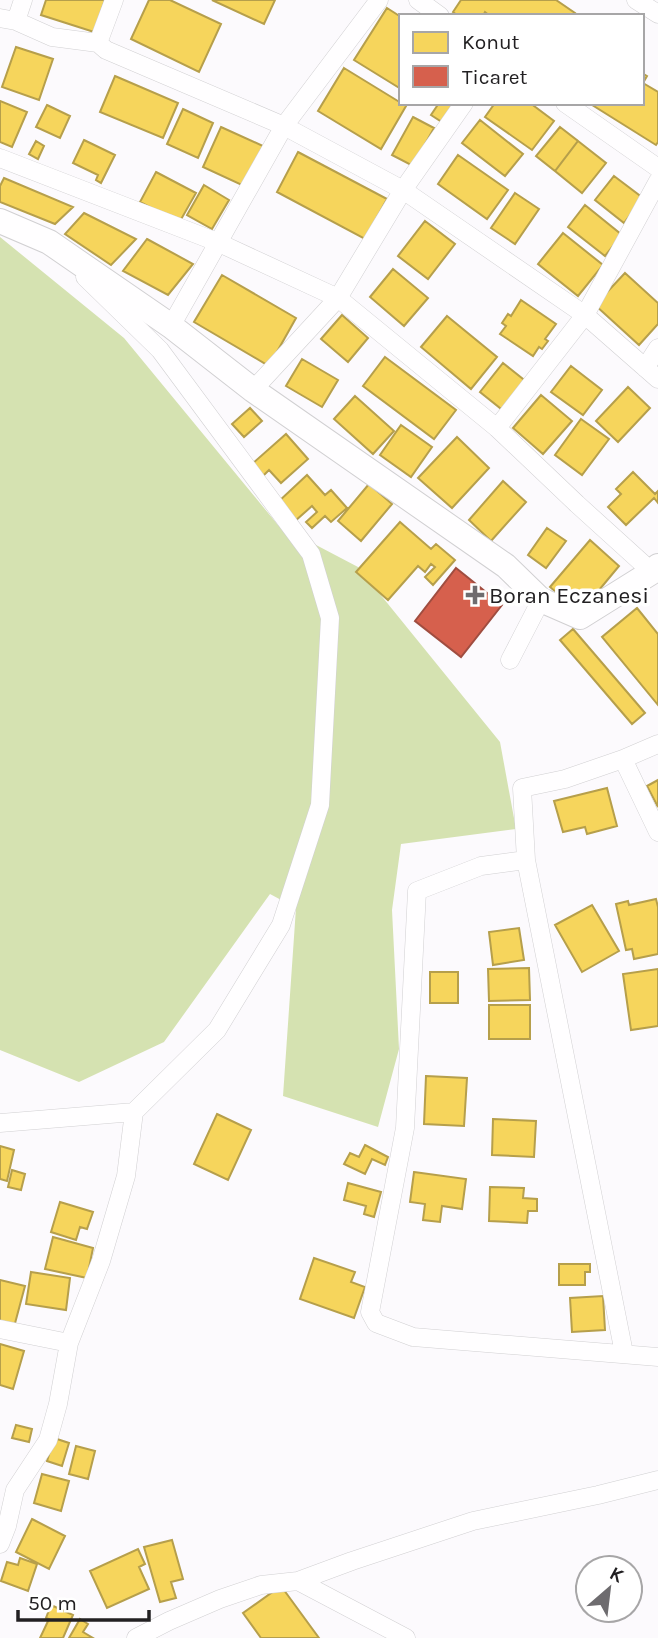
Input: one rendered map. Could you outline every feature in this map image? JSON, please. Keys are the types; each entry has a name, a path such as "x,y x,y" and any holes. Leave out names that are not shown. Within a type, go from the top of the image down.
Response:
{"street":[{"path":"23,0 8,19 52,37 98,43 106,50 284,126 403,190 585,315 651,373 658,348"},
{"path":"98,43 114,0"},
{"path":"418,0 437,14"},
{"path":"636,0 658,14"},
{"path":"170,326 284,126 370,3"},
{"path":"253,390 338,298 403,190 463,105"},
{"path":"568,105 658,168"},
{"path":"0,158 217,242 338,298 497,428 576,504 655,569 580,617 541,600 506,566 253,390 170,326 49,242 0,221"},
{"path":"497,428 585,315 658,181"},
{"path":"0,1544 7,1526 7,1490 48,1440 58,1404 69,1343 101,1261 126,1176 134,1112 216,1030 281,925 320,805 330,618 312,554 160,350 49,242"},
{"path":"510,660 541,600"},
{"path":"624,1353 526,860 522,788 565,779 658,744"},
{"path":"623,759 658,832"},
{"path":"526,860 481,866 417,891 405,1128 370,1312 376,1323 413,1337 658,1357"},
{"path":"0,1123 134,1112"},
{"path":"0,1329 69,1343"},
{"path":"136,1638 220,1599 261,1585 298,1581 473,1521 658,1480"},
{"path":"298,1581 406,1638"}],"green space":[{"path":"0,237 124,338 278,525 358,567 500,742 516,829 401,844 392,910 399,1049 378,1127 283,1096 296,908 270,894 164,1042 79,1082 0,1050"}],"building: Konut":[{"path":"46,0 105,0 94,32 41,15"},
{"path":"149,0 170,0 221,24 199,72 131,39"},
{"path":"212,0 275,0 264,24"},
{"path":"461,0 556,0 575,13 456,14 453,12"},
{"path":"387,8 399,16 399,88 354,60"},
{"path":"16,47 53,59 39,100 2,87"},
{"path":"344,68 399,102 399,105 406,106 381,149 318,111"},
{"path":"115,76 178,103 163,138 100,112"},
{"path":"644,84 658,92 656,145 592,105 644,105"},
{"path":"0,101 27,112 12,147 0,142"},
{"path":"47,105 70,116 60,138 36,127"},
{"path":"438,105 456,105 445,124 431,115"},
{"path":"494,105 533,105 554,121 532,150 485,117"},
{"path":"183,109 213,123 198,158 167,144"},
{"path":"413,117 434,128 413,166 392,155"},
{"path":"480,120 523,154 505,176 462,143"},
{"path":"221,127 263,146 244,186 203,167"},
{"path":"560,127 578,141 555,171 536,156"},
{"path":"84,140 115,155 101,183 96,180 98,175 73,163"},
{"path":"36,141 44,146 38,159 29,154"},
{"path":"578,141 606,163 582,193 555,171"},
{"path":"298,152 387,199 365,239 277,192"},
{"path":"458,155 508,190 487,219 438,184"},
{"path":"156,172 196,193 179,223 140,202"},
{"path":"614,176 643,198 624,223 595,200"},
{"path":"4,178 73,207 55,224 0,202 0,186"},
{"path":"204,185 229,200 212,229 187,215"},
{"path":"515,193 539,209 515,244 491,228"},
{"path":"585,205 622,235 605,256 568,227"},
{"path":"84,213 136,239 111,265 65,234"},
{"path":"425,221 455,244 428,279 398,256"},
{"path":"563,233 603,265 578,296 538,264"},
{"path":"147,239 193,264 168,295 123,271"},
{"path":"393,269 428,298 404,326 370,297"},
{"path":"625,273 658,303 658,324 639,345 595,305"},
{"path":"222,275 296,318 269,366 194,322"},
{"path":"521,300 556,324 545,339 548,341 542,349 539,347 533,356 500,334 506,326 502,323 508,314 511,316"},
{"path":"342,315 368,338 348,362 321,339"},
{"path":"447,316 497,357 471,389 421,347"},
{"path":"385,357 456,410 434,439 363,386"},
{"path":"302,359 338,380 322,407 286,386"},
{"path":"503,363 528,383 505,412 480,392"},
{"path":"571,366 602,390 583,415 551,392"},
{"path":"628,387 650,408 618,442 596,421"},
{"path":"541,395 572,421 543,454 513,428"},
{"path":"355,396 394,431 373,454 334,419"},
{"path":"250,408 262,421 244,437 232,424"},
{"path":"581,419 609,439 582,475 555,455"},
{"path":"401,425 432,447 411,477 380,455"},
{"path":"286,434 308,459 281,483 269,470 263,476 252,464"},
{"path":"457,437 489,468 452,508 418,478"},
{"path":"633,472 655,494 658,491 658,503 654,498 626,525 608,507 621,494 616,489"},
{"path":"307,475 325,495 331,490 347,508 331,522 325,516 312,528 306,522 317,512 312,506 295,521 278,502"},
{"path":"503,481 526,502 491,541 469,520"},
{"path":"369,484 392,504 361,541 338,521"},
{"path":"400,522 431,549 436,544 455,560 433,585 425,577 435,567 431,564 425,572 418,566 388,600 356,572"},
{"path":"547,528 566,541 546,568 528,555"},
{"path":"590,540 619,566 580,613 550,587"},
{"path":"637,608 658,634 658,705 602,637"},
{"path":"573,629 645,713 632,724 560,640"},
{"path":"658,780 658,807 647,786"},
{"path":"607,788 617,826 587,834 585,827 563,832 554,801"},
{"path":"656,899 658,954 634,959 632,949 626,950 616,904 628,901 629,905"},
{"path":"592,905 619,951 582,972 555,925"},
{"path":"519,928 524,960 493,965 489,932"},
{"path":"529,968 530,1000 489,1001 488,969"},
{"path":"658,969 658,1026 631,1030 623,974"},
{"path":"430,972 458,972 458,1003 430,1003"},
{"path":"489,1005 530,1005 530,1039 489,1039"},
{"path":"426,1076 467,1078 464,1126 424,1124"},
{"path":"217,1114 251,1130 228,1180 194,1164"},
{"path":"493,1119 536,1121 534,1157 492,1155"},
{"path":"365,1145 388,1157 385,1165 372,1159 365,1174 344,1164 350,1153 359,1157"},
{"path":"0,1146 14,1150 7,1181 0,1179"},
{"path":"12,1170 25,1174 21,1190 8,1187"},
{"path":"414,1172 466,1179 462,1209 442,1206 440,1222 423,1220 425,1204 410,1202"},
{"path":"348,1183 381,1192 374,1217 364,1214 366,1206 344,1200"},
{"path":"490,1187 524,1188 523,1198 537,1199 537,1211 528,1211 527,1223 489,1221"},
{"path":"60,1202 93,1212 87,1229 80,1227 76,1240 51,1232"},
{"path":"53,1237 93,1248 87,1278 45,1269"},
{"path":"314,1258 355,1272 351,1282 365,1287 354,1318 300,1299"},
{"path":"559,1264 590,1264 590,1272 585,1272 585,1285 559,1285"},
{"path":"31,1272 70,1278 66,1310 26,1304"},
{"path":"0,1280 25,1286 14,1327 0,1323"},
{"path":"603,1296 605,1330 572,1332 570,1298"},
{"path":"0,1344 24,1351 13,1389 0,1385"},
{"path":"16,1425 32,1429 29,1442 12,1438"},
{"path":"54,1438 69,1443 62,1466 47,1461"},
{"path":"76,1446 95,1451 88,1479 69,1474"},
{"path":"42,1474 69,1481 61,1511 34,1503"},
{"path":"32,1519 65,1536 49,1569 16,1552"},
{"path":"172,1540 183,1579 171,1582 176,1598 160,1602 144,1547"},
{"path":"138,1549 145,1564 139,1567 149,1589 107,1608 90,1571"},
{"path":"20,1558 37,1564 28,1591 1,1581 7,1562 18,1565"},
{"path":"281,1586 319,1638 261,1638 243,1613"},
{"path":"51,1605 73,1615 63,1638 40,1638 49,1619 46,1618"},
{"path":"80,1619 88,1624 83,1632 93,1638 69,1638"}],"building: Ticaret":[{"path":"456,568 502,605 461,657 415,621"}],"place":[{"name":"Boran Eczanesi","path":"475,595"}]}
